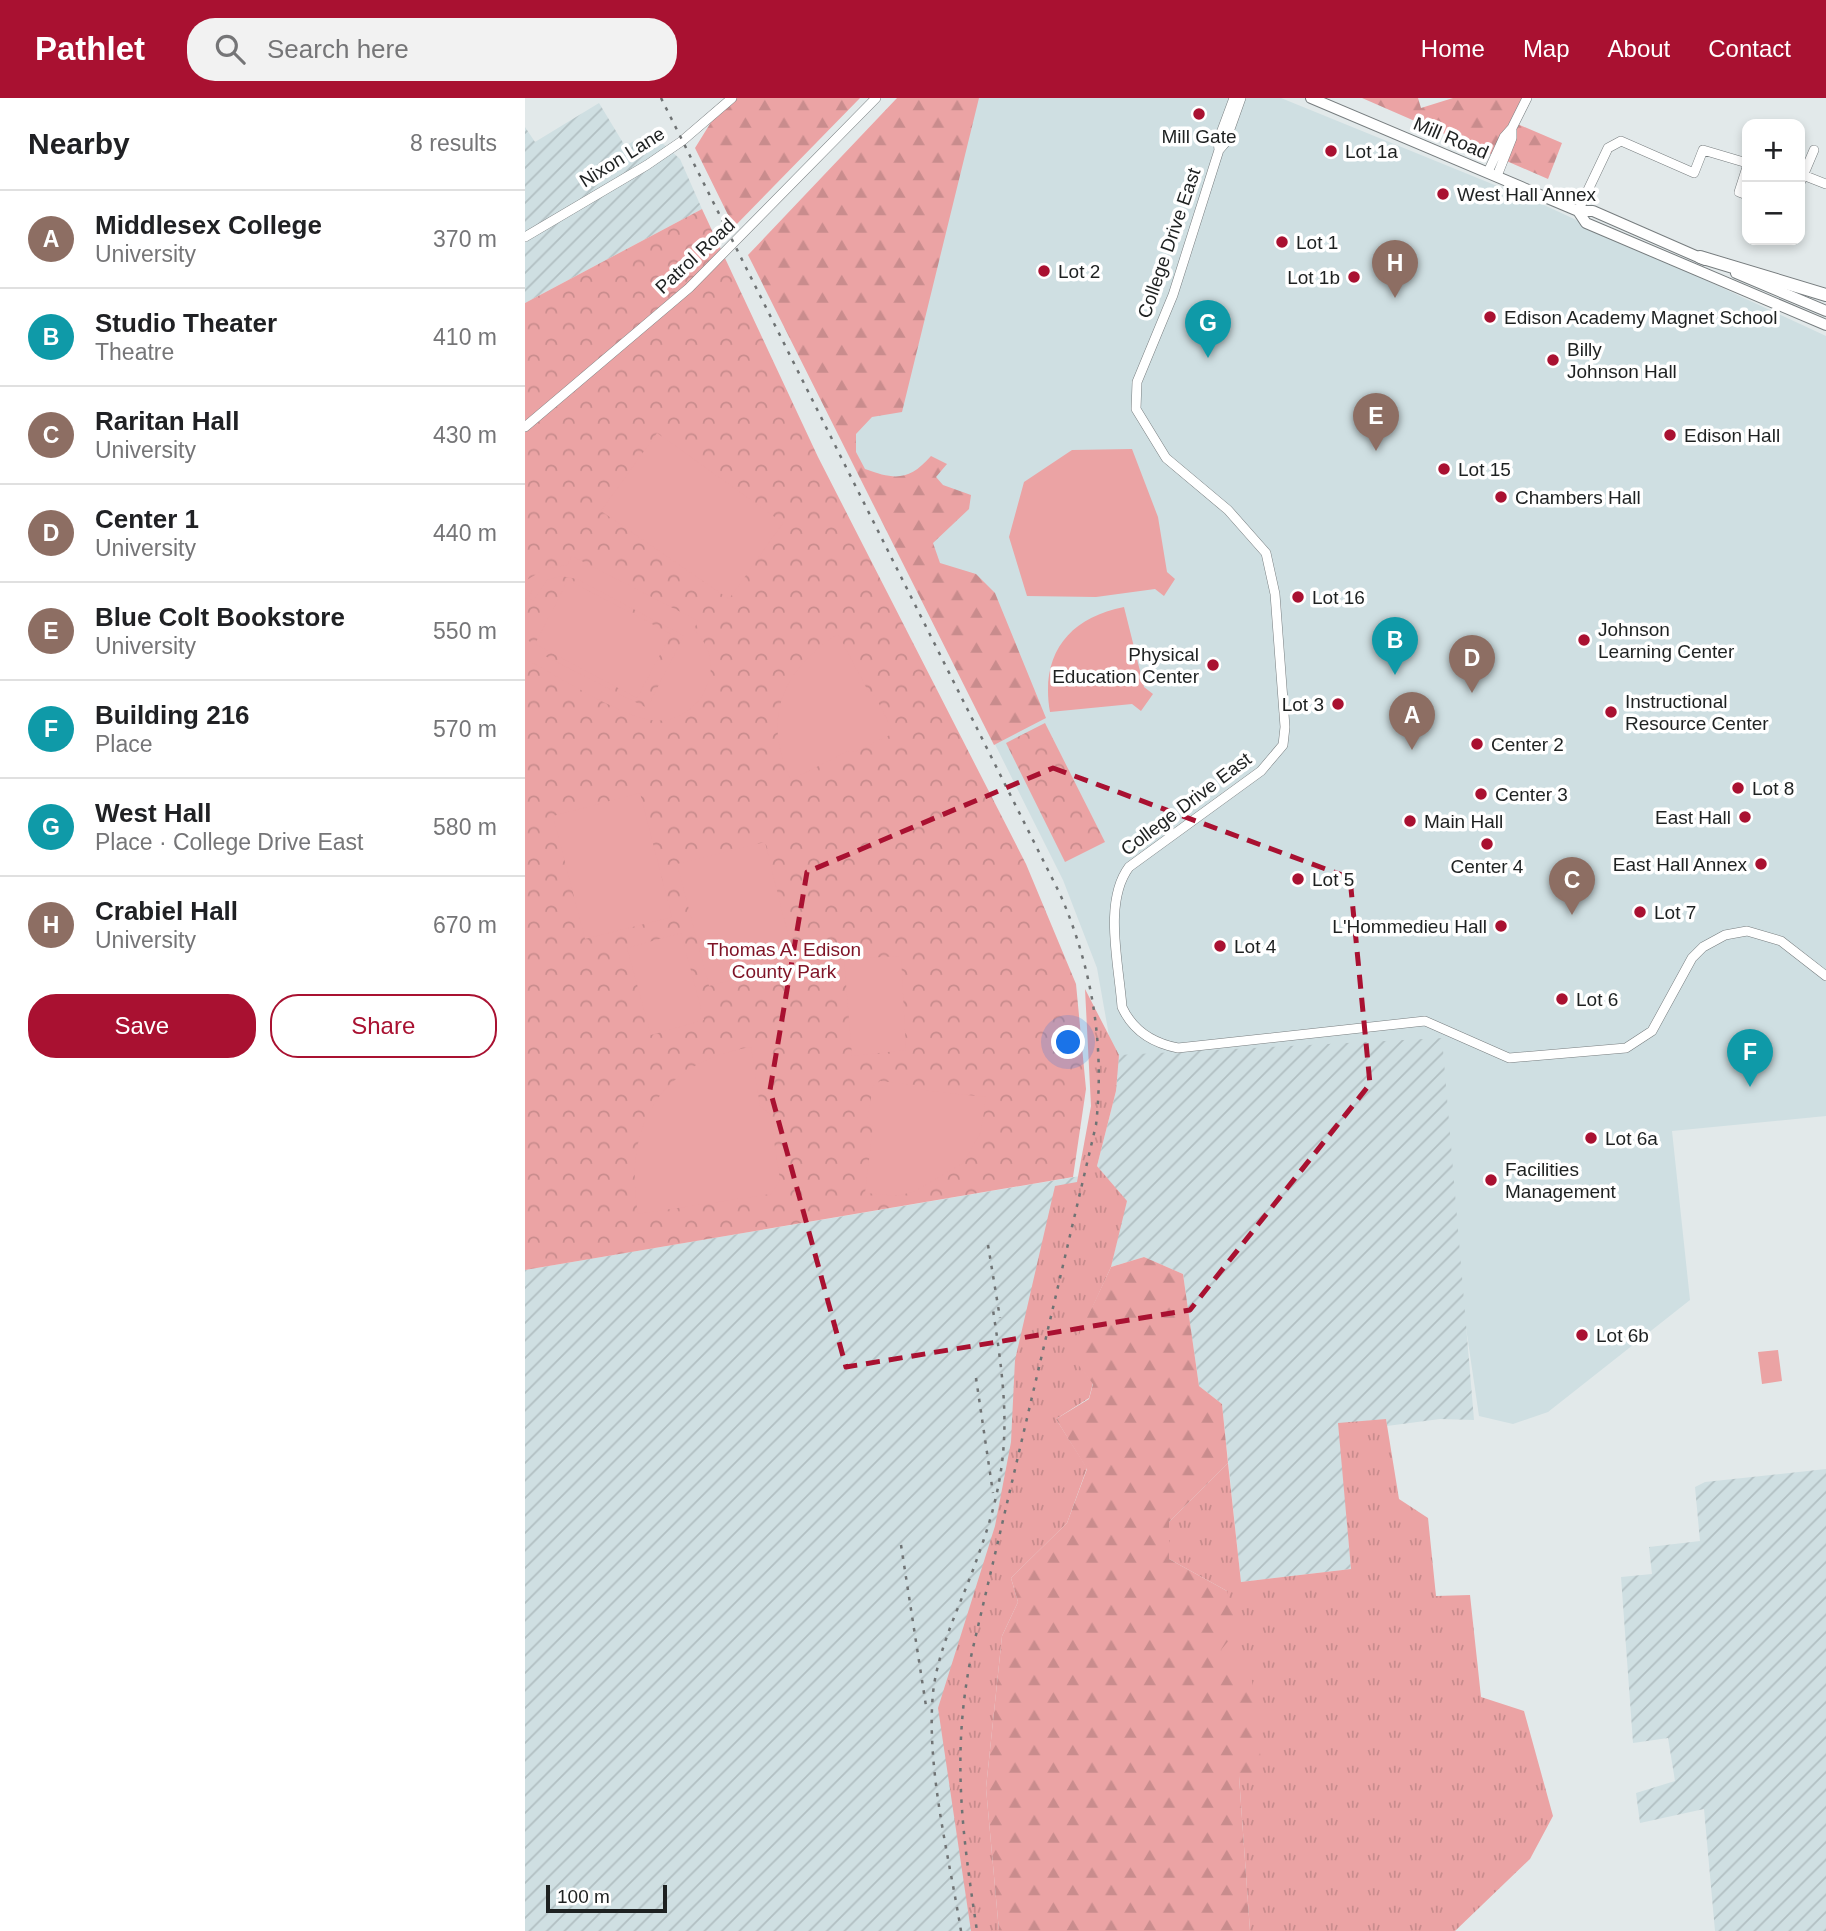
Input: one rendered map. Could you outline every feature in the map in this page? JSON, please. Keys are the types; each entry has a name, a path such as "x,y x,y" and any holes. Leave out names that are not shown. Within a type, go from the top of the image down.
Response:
{"main road":[{"path":"1700,257 1826,295"}],"street":[{"name":"Nixon Lane","path":"525,237 657,158 732,98"},
{"name":"Patrol Road","path":"525,427 689,288 876,98"},
{"name":"College Drive East","path":"1219,150 1218,141 1234,98"},
{"name":"College Drive East","path":"1241,98 1225,143 1219,150 1173,295 1137,382 1136,409 1166,458 1228,510 1262,544 1266,553 1275,594 1285,727 1283,745 1261,771 1129,867 1121,879 1115,892 1115,912 1122,1007 1127,1018 1148,1038 1178,1048 1425,1021 1509,1058 1612,1050 1639,1042 1660,1020 1692,958 1703,947 1725,935 1747,931 1765,934 1796,951 1826,976"},
{"name":"Mill Road","path":"1311,98 1578,211 1593,211 1826,311"},
{"path":"1492,174 1511,138 1512,128 1527,98"},
{"path":"1578,211 1608,148 1621,141 1694,173 1703,150 1742,163"},
{"path":"1805,170 1814,150"},
{"path":"1805,180 1826,184"},
{"name":"Mill Road","path":"1578,211 1586,223 1826,325"}],"highlighted area":[{"path":"1053,768 1350,878 1370,1084 1190,1310 846,1367 770,1090 807,872"}],"shaded area":[{"path":"902,98 1281,98 1544,205 1826,336 1826,1116 1672,1131 1690,1300 1548,1412 1513,1424 1479,1416 1427,1063 1116,1075 1097,968 1063,880 811,377"},
{"path":"599,103 625,146 650,132 680,159 702,209 525,303 525,127 535,142"},
{"path":"1442,1038 1474,1420 1440,1419 1387,1426 1386,1419 1339,1424 1351,1569 1241,1582 1222,1404 1199,1386 1183,1274 1144,1257 1111,1267 1126,1201 1097,1166 1116,1091 1119,1055"},
{"path":"1098,1173 983,1660 988,1931 525,1931 525,1270"},
{"path":"1826,1469 1826,1931 1715,1931 1704,1809 1640,1823 1636,1793 1675,1781 1668,1738 1633,1743 1621,1577 1652,1574 1649,1547 1700,1541 1695,1487 1705,1482"}],"green space":[{"path":"726,98 860,98 734,227 695,148"},
{"path":"897,98 979,98 902,412 872,417 856,434 856,452 865,469 893,476 916,470 931,456 947,464 936,477 943,485 971,495 969,509 933,543 940,563 976,574 995,593 1046,718 994,745 748,255"},
{"path":"1362,98 1418,98 1421,108 1453,98 1524,98 1515,123 1562,143 1548,179"},
{"name":"Thomas A. Edison County Park","path":"702,209 818,457 1026,864 1076,984 1086,1089 1073,1177 525,1270 525,303"},
{"path":"657,433 783,523 729,599 601,511"},
{"path":"1132,449 1158,517 1167,572 1175,579 1164,596 1155,589 1096,597 1027,596 1009,537 1024,482 1072,450"},
{"path":"572,556 698,621 694,629 709,654 711,668 704,692 693,707 678,717 660,721 637,717 605,703 525,659 525,637 543,655 647,708 684,636 577,579 561,576 547,580 533,601 529,598 533,589 525,600 525,581 547,568 567,565"},
{"path":"568,580 671,634 637,698 535,644"},
{"path":"1124,607 1144,687 1153,694 1141,711 1132,704 1050,712 1049,673 1062,642 1087,620"},
{"path":"838,634 892,729 890,735 855,752 848,751 791,780 782,757 778,736 778,716 783,697 791,679 803,663"},
{"path":"1045,723 1105,842 1065,862 1006,743"},
{"path":"640,793 672,917 585,939 553,816"},
{"path":"765,842 795,963 709,986 677,864"},
{"path":"681,933 704,1020 651,1035 627,948"},
{"path":"901,956 906,1050 852,1056 844,959"},
{"path":"1085,989 1119,1055 1116,1091 1097,1166 1127,1201 1111,1267 1071,1354 1093,1383 1089,1398 1056,1419 1087,1468 1067,1523 1011,1578 1018,1602 1002,1636 986,1788 999,1931 971,1931 938,1708 995,1526 1011,1442 1015,1360 1055,1186 1077,1182 1091,1106"},
{"path":"751,1047 760,1106 770,1114 780,1180 771,1194 638,1214 635,1182 637,1153 643,1126 655,1103 671,1083 693,1067 719,1055"},
{"path":"880,1081 915,1085 922,1090 986,1097 981,1132 963,1163 915,1191 898,1196 865,1193 873,1127 867,1122 873,1086"},
{"path":"1144,1257 1183,1274 1199,1386 1222,1404 1228,1463 1169,1522 1169,1559 1227,1591 1238,1629 1221,1650 1252,1681 1262,1770 1239,1776 1250,1931 999,1931 986,1788 1002,1636 1018,1602 1011,1578 1067,1523 1087,1469 1056,1419 1089,1399 1093,1384 1070,1354 1111,1267"},
{"path":"1778,1350 1782,1381 1762,1384 1758,1352"},
{"path":"1386,1419 1399,1499 1428,1518 1436,1596 1470,1595 1481,1697 1524,1711 1553,1816 1530,1859 1455,1931 1250,1931 1239,1776 1220,1650 1227,1591 1169,1559 1169,1522 1228,1463 1241,1582 1351,1569 1338,1423"}],"railway":[{"path":"661,98 1060,894 1080,950 1093,1007 1099,1065 1096,1125 972,1652 966,1689 960,1758 961,1792 977,1931"},
{"path":"988,1245 1000,1318"},
{"path":"961,1931 936,1781 933,1693 945,1641 989,1522 1002,1462 1004,1406 993,1310"},
{"path":"976,1378 993,1493"},
{"path":"901,1545 926,1706"}],"place":[{"name":"Mill Gate","path":"1199,114"},
{"name":"Lot 1a","path":"1331,151"},
{"name":"West Hall Annex","path":"1443,194"},
{"name":"Lot 1","path":"1282,242"},
{"name":"Lot 2","path":"1044,271"},
{"name":"Lot 1b","path":"1354,277"},
{"name":"Crabiel Hall","path":"1395,298"},
{"name":"Edison Academy Magnet School","path":"1490,317"},
{"name":"West Hall","path":"1208,358"},
{"name":"Billy Johnson Hall","path":"1553,360"},
{"name":"Edison Hall","path":"1670,435"},
{"name":"Blue Colt Bookstore","path":"1376,451"},
{"name":"Lot 15","path":"1444,469"},
{"name":"Chambers Hall","path":"1501,497"},
{"name":"Lot 16","path":"1298,597"},
{"name":"Johnson Learning Center","path":"1584,640"},
{"name":"Physical Education Center","path":"1213,665"},
{"name":"Studio Theater","path":"1395,675"},
{"name":"Center 1","path":"1472,693"},
{"name":"Lot 3","path":"1338,704"},
{"name":"Instructional Resource Center","path":"1611,712"},
{"name":"Center 2","path":"1477,744"},
{"name":"Middlesex College","path":"1412,750"},
{"name":"Lot 8","path":"1738,788"},
{"name":"Center 3","path":"1481,794"},
{"name":"East Hall","path":"1745,817"},
{"name":"Main Hall","path":"1410,821"},
{"name":"Center 4","path":"1487,844"},
{"name":"East Hall Annex","path":"1761,864"},
{"name":"Lot 5","path":"1298,879"},
{"name":"Lot 7","path":"1640,912"},
{"name":"Raritan Hall","path":"1572,915"},
{"name":"L'Hommedieu Hall","path":"1501,926"},
{"name":"Lot 4","path":"1220,946"},
{"name":"Lot 6","path":"1562,999"},
{"name":"Building 216","path":"1750,1087"},
{"name":"Lot 6a","path":"1591,1138"},
{"name":"Facilities Management","path":"1491,1180"},
{"name":"Lot 6b","path":"1582,1335"}]}
